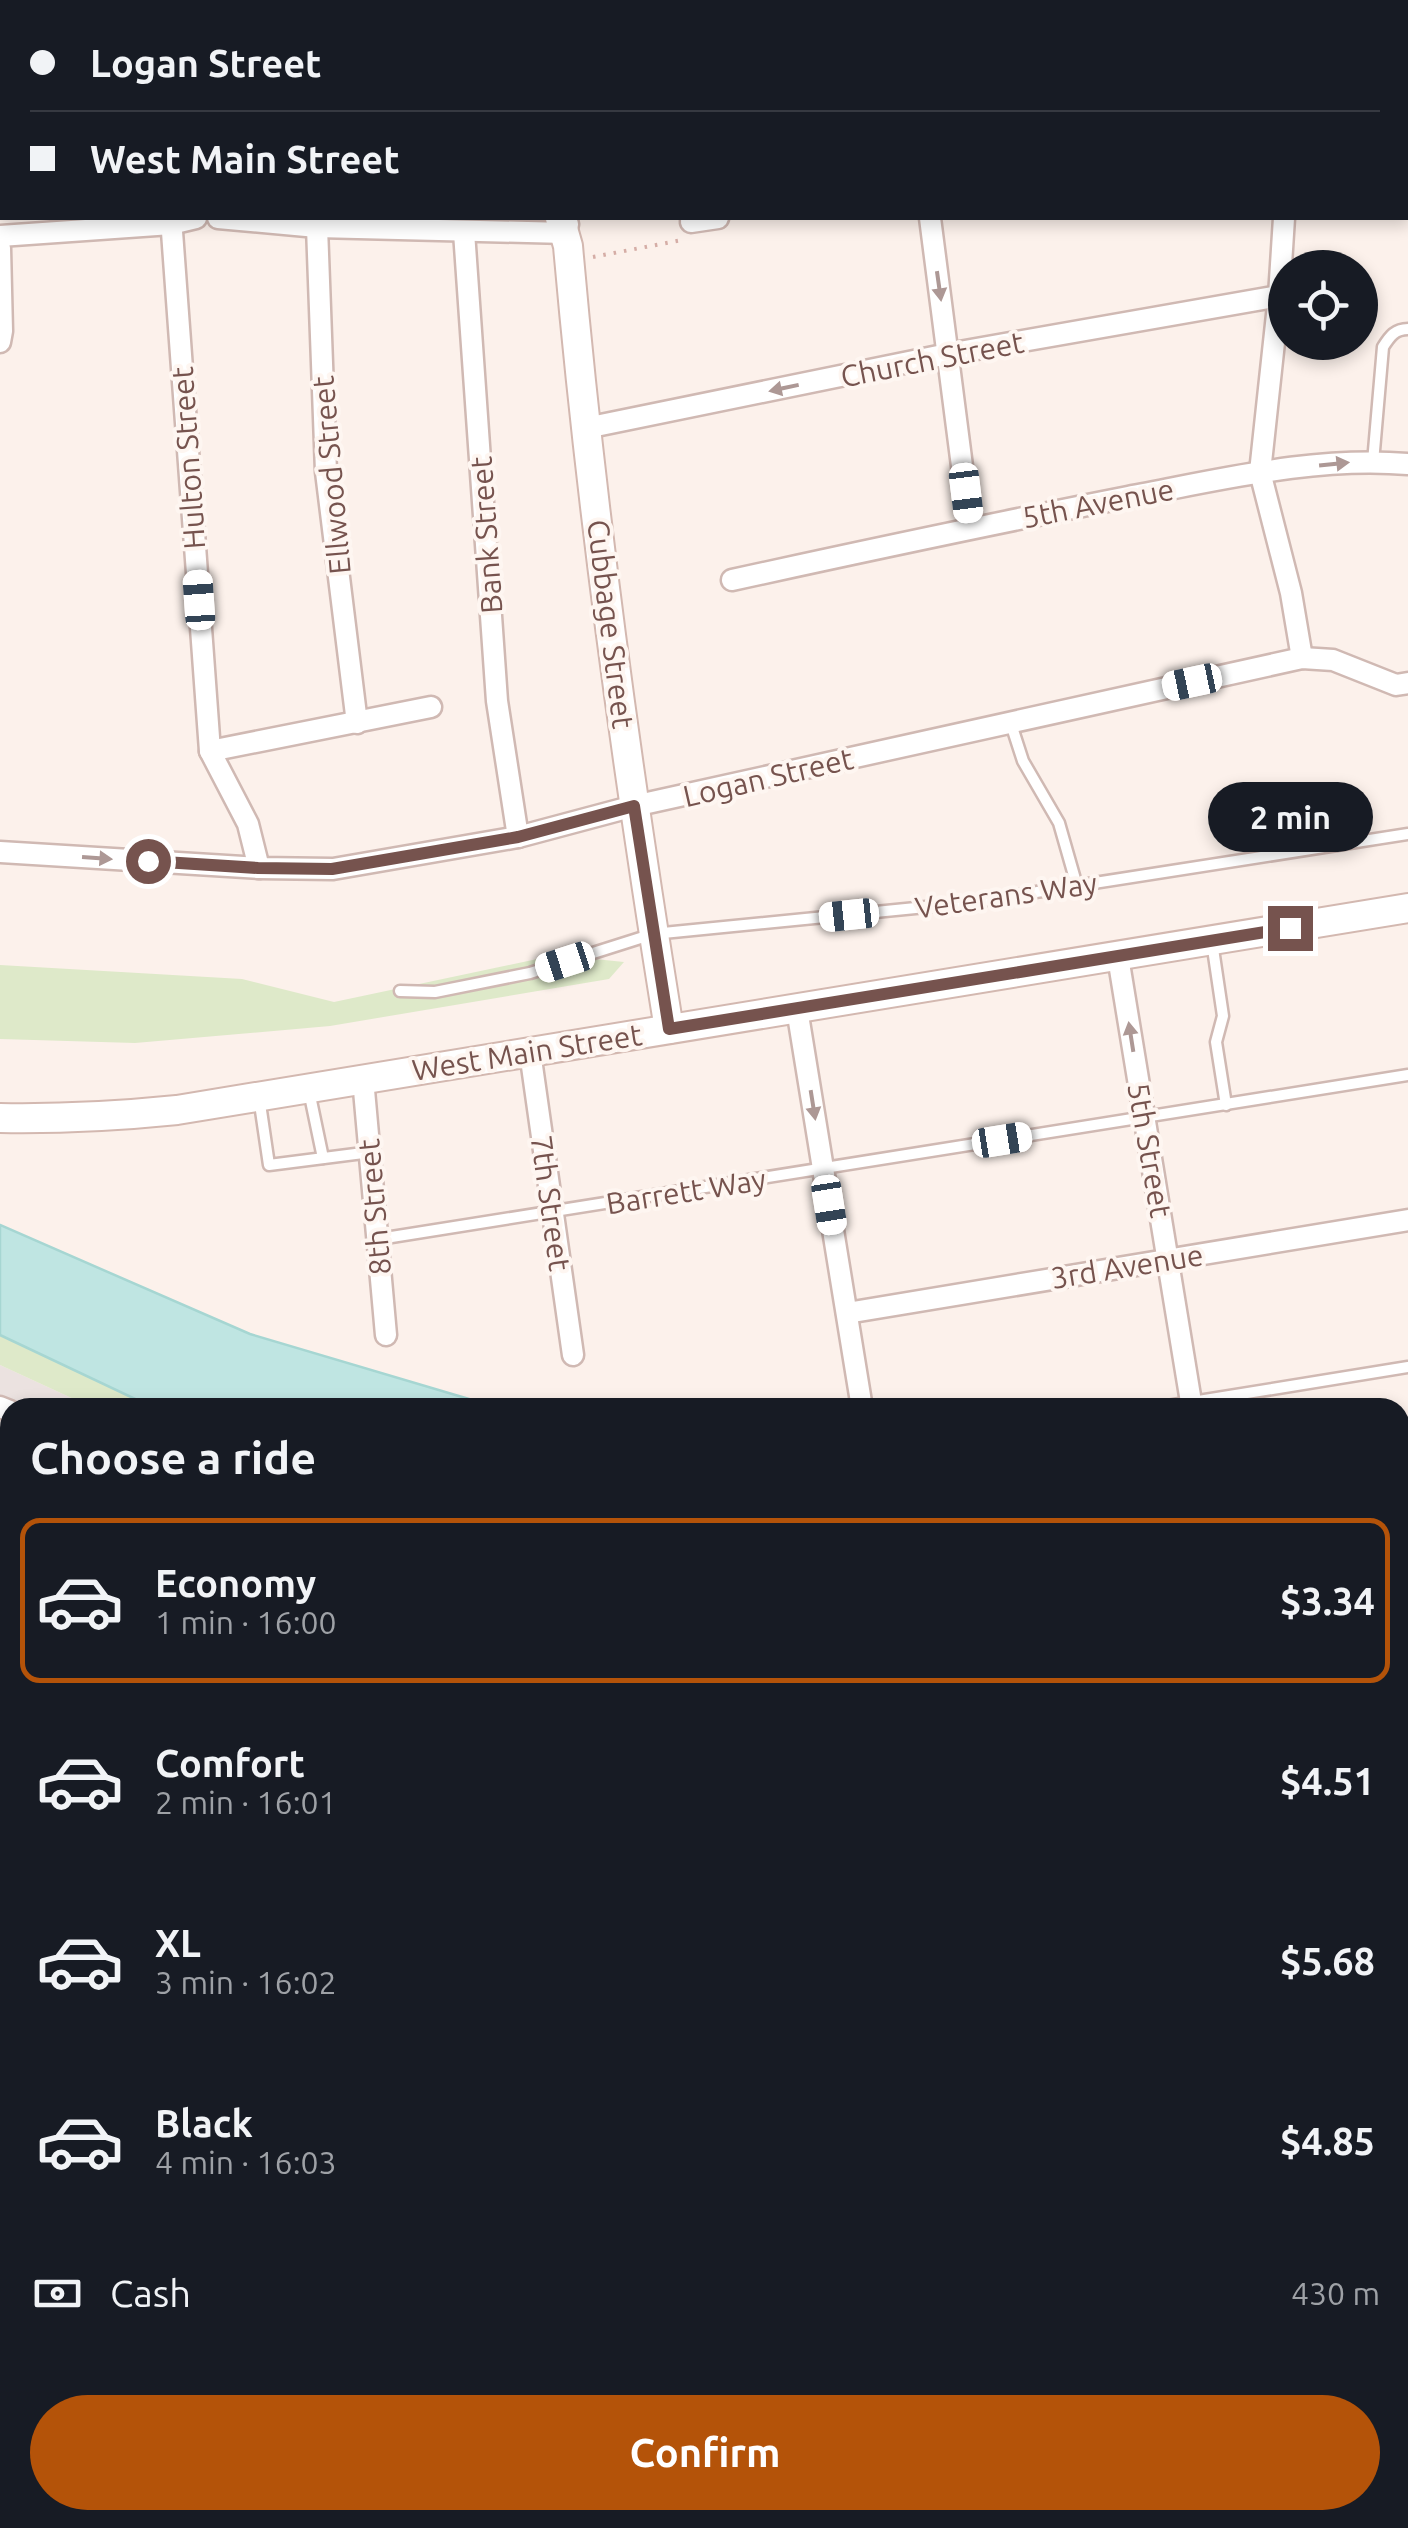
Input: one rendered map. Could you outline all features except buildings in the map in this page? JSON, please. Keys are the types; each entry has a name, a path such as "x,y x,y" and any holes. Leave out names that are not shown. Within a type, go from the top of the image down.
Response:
{"main road":[{"name":"Cubbage Street","path":"566,232 586,428 634,806 669,1029"},
{"name":"West Main Street","path":"0,1118 116,1117 259,1096 1408,908"}],"street":[{"path":"243,220 317,226 402,222 464,232 566,232"},
{"path":"691,222 704,220"},
{"path":"930,220 970,528"},
{"path":"1282,250 1284,220"},
{"path":"0,236 171,221"},
{"name":"Hulton Street","path":"171,221 210,751 248,824 258,868"},
{"name":"Ellwood Street","path":"317,226 326,472 357,723"},
{"name":"Bank Street","path":"464,232 497,701 518,837"},
{"path":"0,248 0,342"},
{"name":"Church Street","path":"586,428 948,354 1268,298"},
{"path":"1272,360 1260,472 1291,592 1302,658"},
{"name":"5th Avenue","path":"732,580 970,528 1260,472 1373,462 1408,464"},
{"name":"Logan Street","path":"0,852 332,869 518,837 634,806 1302,658 1333,660 1396,684 1408,682"},
{"path":"210,751 431,707"},
{"name":"5th Street","path":"1118,957 1169,1259 1185,1398"},
{"path":"797,1009 860,1398"},
{"name":"7th Street","path":"530,1052 573,1354"},
{"name":"8th Street","path":"364,1079 386,1335"},
{"name":"3rd Avenue","path":"847,1313 1408,1220"}],"lane":[{"path":"1373,462 1383,346 1391,334 1408,329"},
{"path":"1010,722 1023,761 1058,823 1077,886"},
{"name":"Veterans Way","path":"400,991 435,992 530,973 653,934 966,903 1408,834"},
{"path":"1212,941 1223,1016 1216,1042 1226,1104"},
{"name":"Barrett Way","path":"379,1239 1408,1075"},
{"path":"308,1088 324,1158"},
{"path":"259,1096 269,1165 370,1152"},
{"path":"1221,1398 1408,1366"}],"path":[{"path":"566,232 692,238 691,222"}],"shaded area":[{"path":"0,1365 72,1398 0,1398"}],"green space":[{"path":"556,955 624,962 609,979 330,1026 135,1043 0,1039 0,965 242,979 334,1002"},
{"path":"0,1335 133,1398 72,1398 0,1365"}],"water":[{"path":"0,1225 250,1334 466,1398 133,1398 0,1335"}],"route":[{"path":"148,861 332,869 518,837 634,806 669,1029 1290,928"}]}
